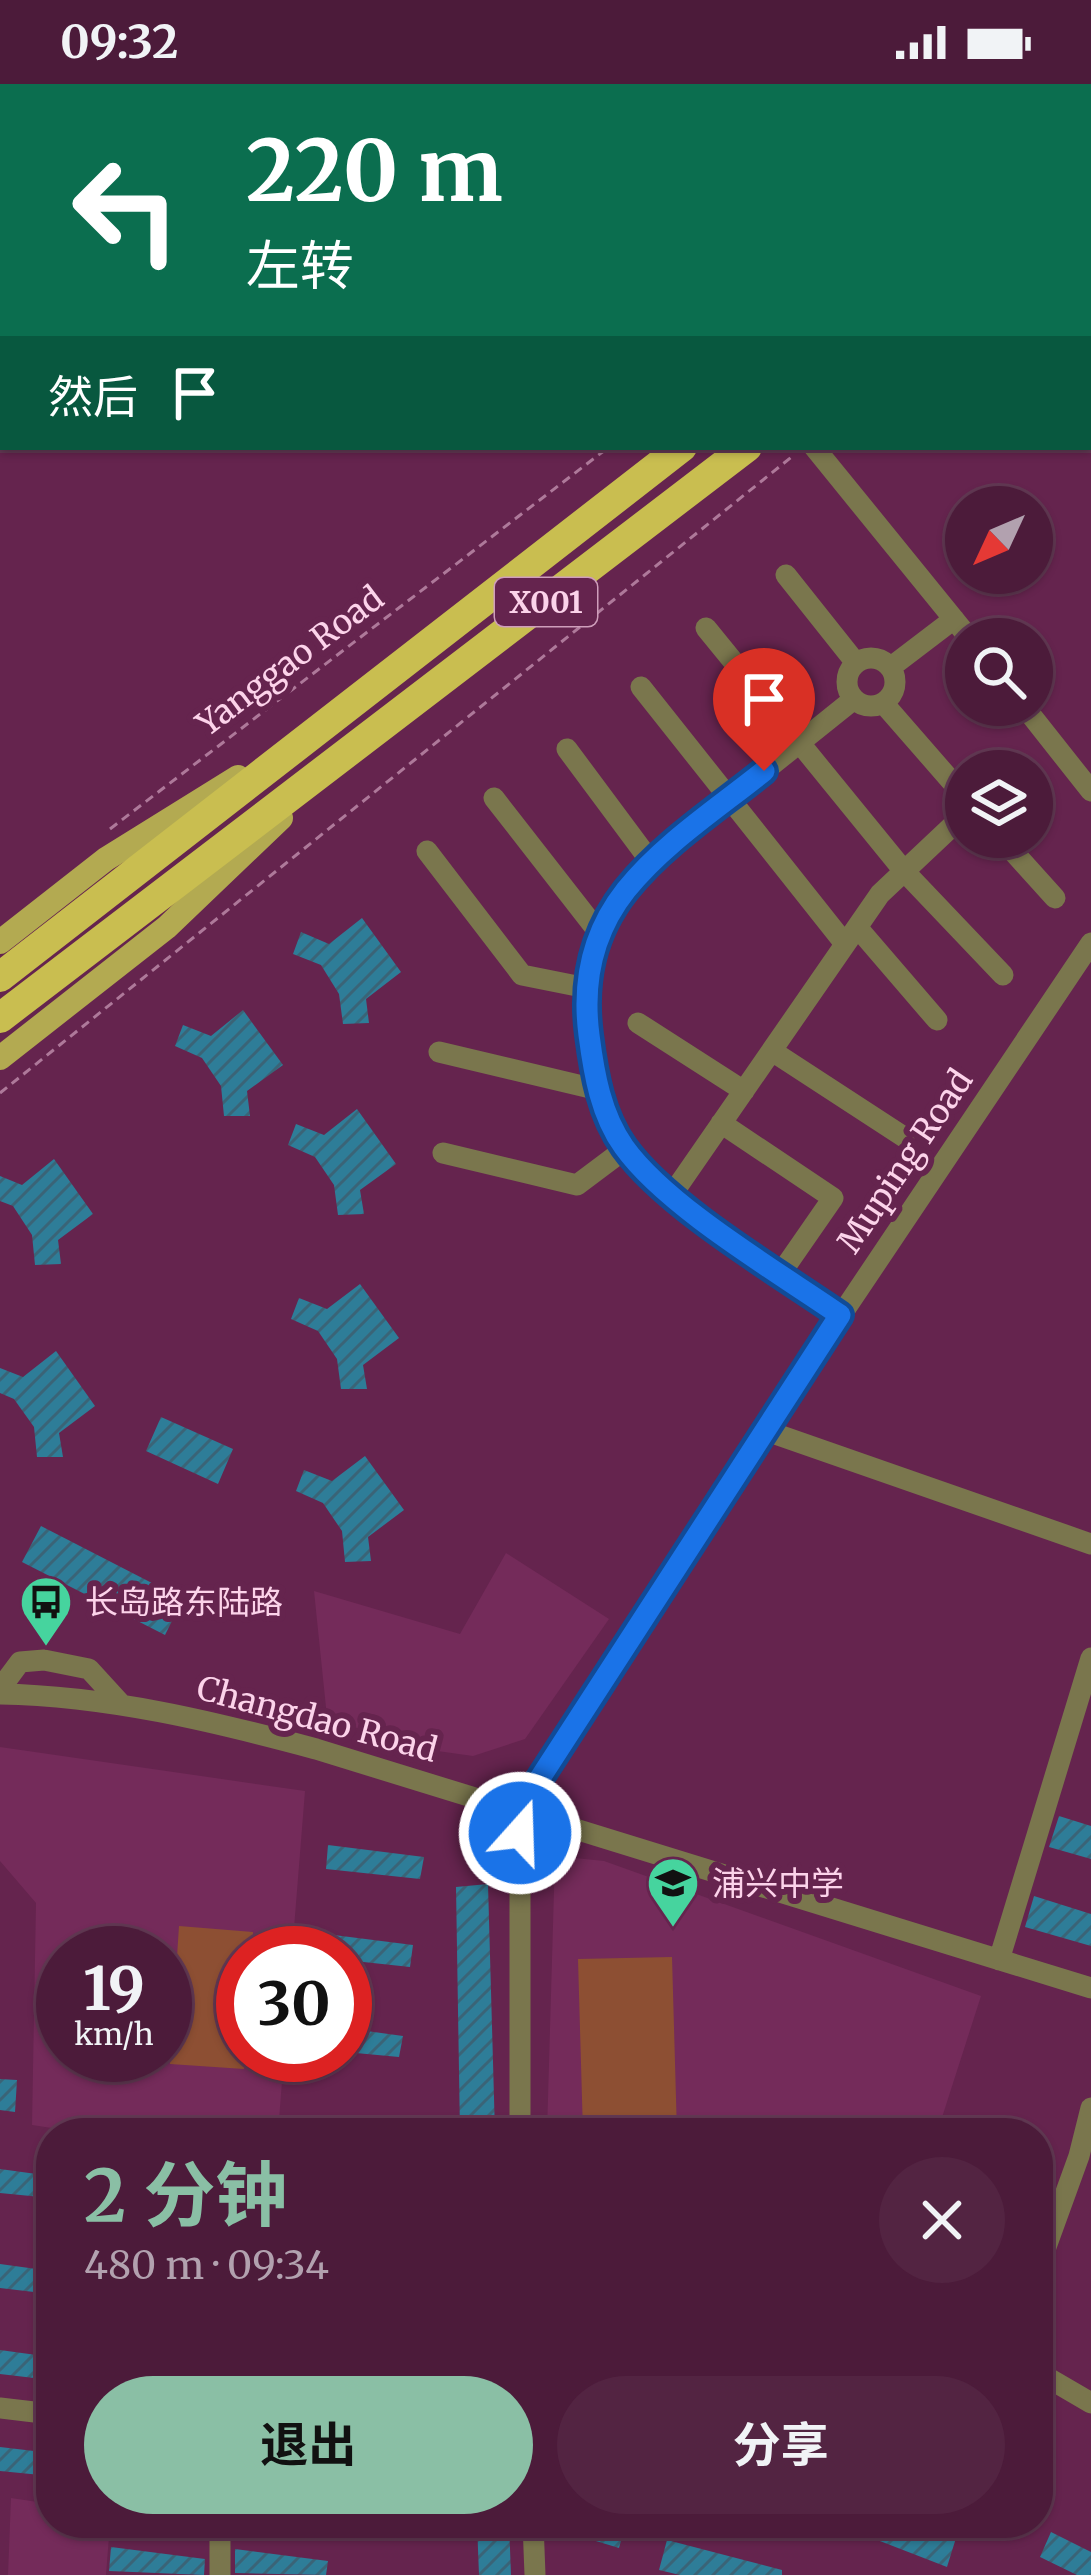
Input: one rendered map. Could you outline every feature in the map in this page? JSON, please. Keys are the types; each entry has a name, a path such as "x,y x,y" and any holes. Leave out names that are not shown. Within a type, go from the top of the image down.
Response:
{"highway":[{"name":"X001","path":"0,977 678,450"},
{"name":"X001","path":"0,1018 743,450"}],"main road":[{"name":"X001","path":"0,942 106,859 322,725"},
{"name":"X001","path":"0,1058 167,927 345,756"}],"street":[{"path":"816,450 953,618"},
{"path":"786,575 856,663"},
{"path":"891,667 945,626"},
{"path":"706,628 904,871 1003,976"},
{"path":"878,659 891,667 894,691 884,704 868,706 854,699 848,677 856,663 878,659"},
{"path":"640,687 730,799 851,936 938,1020"},
{"path":"840,1315 671,1196 625,1149 605,1112 586,1014 592,954 600,934 610,913 651,862 854,699"},
{"path":"884,704 945,774"},
{"path":"1040,726 1091,791"},
{"path":"567,749 651,862"},
{"path":"494,798 600,934"},
{"path":"671,1196 880,894 945,832"},
{"path":"427,851 523,975 587,988"},
{"path":"1019,858 1055,898"},
{"name":"Muping Road","path":"520,1809 764,1430 1091,943"},
{"path":"638,1023 743,1091"},
{"path":"772,1051 904,1137"},
{"path":"439,1052 599,1090"},
{"path":"722,1123 833,1198 781,1274"},
{"path":"443,1153 577,1185 625,1149"},
{"path":"764,1430 1091,1544"},
{"path":"999,1960 1091,1658"},
{"path":"0,1692 20,1662 44,1660 89,1669 121,1704"},
{"name":"Changdao Road","path":"0,1692 121,1704 234,1727 520,1809 1091,1988"},
{"path":"520,1809 520,2118"},
{"path":"1053,2228 1091,2108"},
{"path":"1053,2381 1091,2404"},
{"path":"0,2408 36,2412"},
{"path":"220,2538 220,2575"},
{"path":"533,2538 536,2575"}],"path":[{"name":"Yanggao Road","path":"105,833 605,450"},
{"path":"0,1093 800,450"}],"shaded area":[{"path":"506,1553 609,1619 525,1739 473,1756 409,1747 327,1717 314,1591 460,1634"},
{"path":"0,1747 305,1791 294,1926 216,1926 216,2082 282,2082 279,2118 36,2118 36,2126 32,2125 36,1903 0,1861"},
{"name":"浦兴中学","path":"555,1856 604,1861 981,1996 942,2118 547,2118"},
{"path":"192,1927 216,1929 216,2067 192,2065"},
{"path":"672,1957 677,2118 583,2118 578,1959"},
{"path":"11,2498 36,2502 36,2538 109,2538 106,2575 8,2575"}],"building":[{"path":"362,918 401,972 366,999 369,1023 343,1024 339,994 321,965 293,954 301,932 329,944"},
{"path":"243,1010 283,1065 247,1091 250,1116 224,1116 221,1086 202,1058 175,1046 183,1025 211,1036"},
{"path":"357,1109 396,1164 360,1190 364,1214 338,1215 334,1185 315,1157 288,1145 296,1124 324,1135"},
{"path":"54,1159 93,1214 58,1240 61,1264 35,1265 32,1235 13,1206 0,1201 0,1176 22,1185"},
{"path":"360,1284 399,1338 363,1365 367,1389 341,1389 337,1359 318,1331 291,1319 299,1298 327,1309"},
{"path":"56,1351 95,1406 59,1433 63,1457 37,1457 34,1427 14,1399 0,1393 0,1368 23,1377"},
{"path":"161,1417 233,1449 218,1484 146,1451"},
{"path":"365,1456 404,1510 368,1537 371,1561 345,1562 342,1531 323,1503 296,1491 304,1470 332,1481"},
{"path":"41,1526 183,1599 165,1635 22,1562"},
{"path":"1059,1816 1091,1826 1091,1859 1049,1847"},
{"path":"328,1845 424,1857 420,1879 326,1869"},
{"path":"488,1884 495,2118 460,2118 456,1887"},
{"path":"1034,1896 1091,1914 1091,1946 1025,1927"},
{"path":"372,1940 413,1945 410,1967 372,1963"},
{"path":"372,2032 403,2036 399,2057 372,2054"},
{"path":"0,2079 17,2080 15,2112 0,2110"},
{"path":"0,2169 36,2174 36,2197 0,2193"},
{"path":"0,2264 36,2269 36,2292 0,2288"},
{"path":"0,2350 36,2355 36,2378 0,2374"},
{"path":"0,2447 36,2451 36,2475 0,2471"},
{"path":"1053,2533 1091,2552 1091,2575 1077,2575 1040,2557"},
{"path":"478,2538 510,2538 511,2575 479,2575"},
{"path":"586,2538 622,2538 619,2548"},
{"path":"872,2538 956,2538 947,2567"},
{"path":"667,2540 782,2570 782,2575 680,2575 659,2570"},
{"path":"111,2547 205,2559 204,2575 109,2571"},
{"path":"235,2549 328,2561 326,2575 235,2573"}],"place":[{"name":"长岛路东陆路","path":"46,1648"},
{"name":"浦兴中学","path":"673,1929"}],"route":[{"path":"520,1833 520,1809 840,1315 671,1196 625,1149 605,1112 593,1065 586,1014 587,974 610,913 651,862 764,771"}]}
